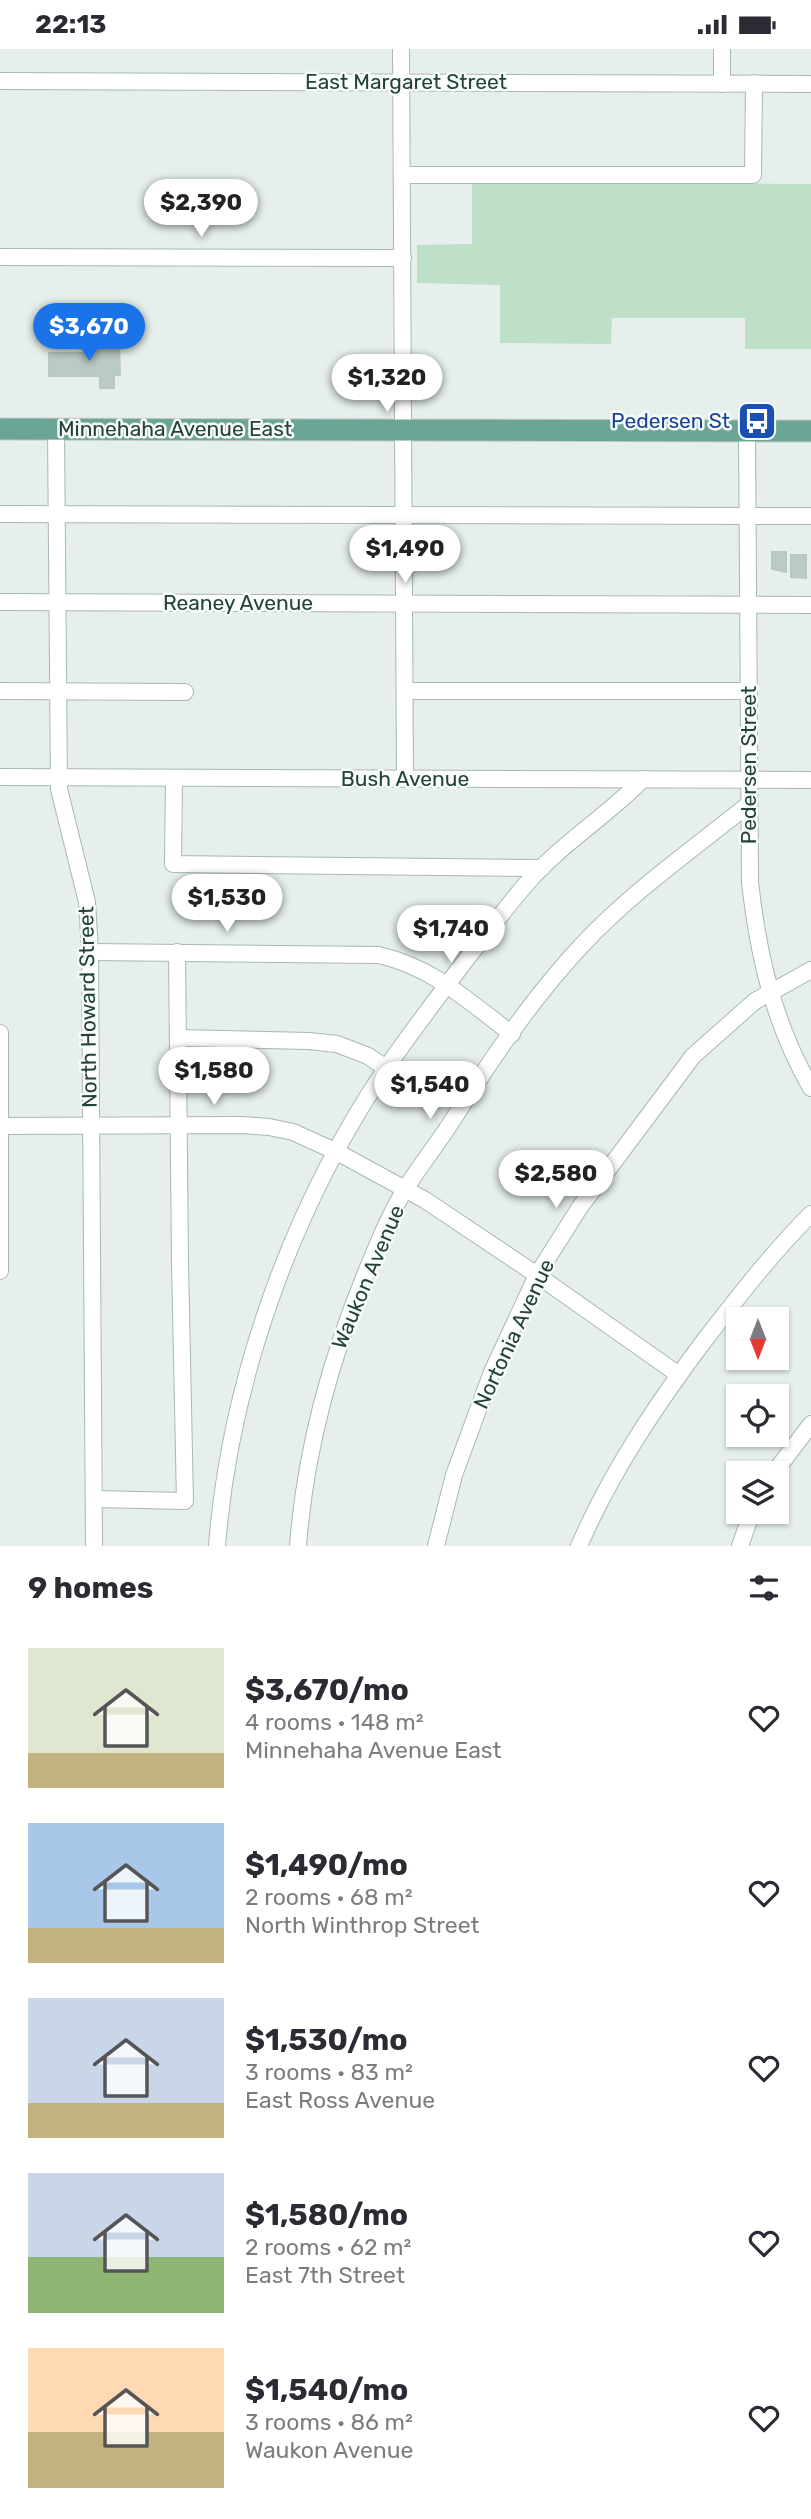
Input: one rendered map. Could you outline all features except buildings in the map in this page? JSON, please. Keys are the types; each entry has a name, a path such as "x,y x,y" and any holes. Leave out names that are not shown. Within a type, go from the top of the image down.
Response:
{"main road":[{"name":"Minnehaha Avenue East","path":"0,429 811,431"}],"street":[{"path":"401,49 405,779"},
{"path":"722,49 722,83"},
{"name":"East Margaret Street","path":"0,81 811,84"},
{"path":"402,175 753,176 754,83"},
{"path":"0,257 403,258"},
{"name":"North Howard Street","path":"55,429 59,793 86,902 90,952 94,1546"},
{"name":"Pedersen Street","path":"747,431 750,590 747,604 749,847 753,909 760,956 770,991 785,1036 811,1087"},
{"path":"0,514 811,516"},
{"name":"Reaney Avenue","path":"0,602 811,605"},
{"path":"0,691 184,692"},
{"path":"405,691 749,691"},
{"name":"Bush Avenue","path":"0,778 811,780"},
{"path":"174,778 173,864 542,868"},
{"path":"217,1546 223,1493 247,1373 282,1266 337,1152 386,1068 528,881 643,779"},
{"name":"Waukon Avenue","path":"298,1546 306,1476 335,1356 376,1249 405,1189 477,1082 552,980 607,921 749,803"},
{"path":"90,952 379,955 420,967 512,1034"},
{"path":"94,1499 185,1501 177,952"},
{"name":"Nortonia Avenue","path":"436,1546 454,1475 492,1372 537,1275 580,1207 693,1056 740,1012 770,991 811,970"},
{"path":"0,1033 0,1271"},
{"path":"178,1038 337,1044 368,1056 386,1068"},
{"path":"0,1126 269,1127 293,1132 337,1152 425,1200 679,1375"},
{"path":"579,1546 626,1454 647,1420 760,1269 809,1220"},
{"path":"783,1461 811,1424"},
{"path":"740,1546 748,1524"}],"green space":[{"path":"472,182 811,184 811,349 745,349 745,318 612,318 611,344 500,343 500,285 417,283 417,245 472,244"}],"place":[{"name":"Pedersen St","path":"757,421"}]}
